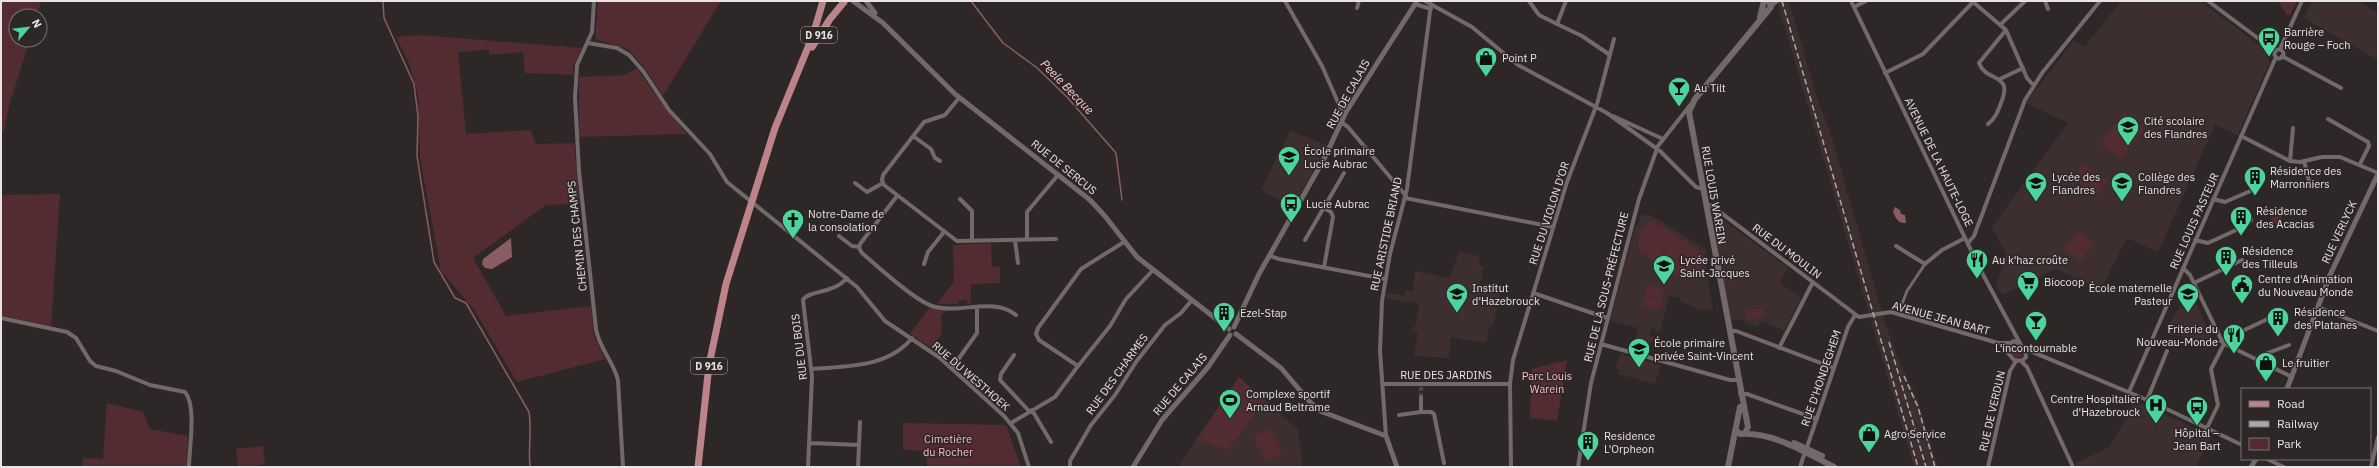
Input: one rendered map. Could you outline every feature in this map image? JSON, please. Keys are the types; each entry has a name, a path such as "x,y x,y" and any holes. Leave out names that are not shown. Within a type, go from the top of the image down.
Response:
{"main road":[{"name":"D 916","path":"698,467 707,382 716,327 728,277 775,128 798,71 823,1"},
{"path":"836,1 846,1"},
{"name":"D 916","path":"798,71 824,26 846,1"},
{"path":"1690,115 1692,104 1757,22 1769,3"},
{"name":"RUE LOUIS WAREIN","path":"1690,115 1738,380 1745,429"},
{"name":"RUE LOUIS WAREIN","path":"1736,430 1740,396"},
{"path":"1738,423 1745,429 1757,434 1806,449 1840,467"},
{"path":"1728,467 1736,430 1745,429"},
{"path":"1733,448 1745,429"},
{"path":"1806,449 1834,467"}],"street":[{"name":"CHEMIN DES CHAMPS","path":"594,1 592,28 588,43 580,58 576,72 577,150 597,334 602,348 615,370 618,383 623,467"},
{"name":"RUE DE SERCUS","path":"853,1 883,23"},
{"name":"RUE DE SERCUS","path":"866,1 883,23 959,98 1098,207 1134,254 1192,300 1231,328"},
{"path":"1285,1 1322,66 1340,112 1344,116"},
{"path":"1357,8 1359,1"},
{"path":"1426,1 1430,6"},
{"path":"1529,1 1539,15 1582,36 1610,55"},
{"path":"1557,24 1566,1"},
{"name":"AVENUE DE LA HAUTE-LOGE","path":"1851,1 1965,238 2026,357"},
{"path":"1854,7 1866,1"},
{"path":"1885,73 1921,56 1973,1 2001,24 2006,30 2023,68 2034,86"},
{"path":"2001,24 2025,1"},
{"path":"2045,1 2048,9"},
{"path":"1968,243 1973,239 2020,109 2034,86 2100,1"},
{"path":"2208,1 2275,51 2276,58 2282,56 2341,88"},
{"path":"2275,51 2280,49 2302,1"},
{"path":"1416,3 1430,6 1472,27 1521,67 1607,113 1656,149 1696,187 1703,189"},
{"name":"RUE DE CALAIS","path":"1231,328 1324,159 1344,116 1416,3"},
{"name":"RUE ARISTIDE BRIAND","path":"1397,467 1386,436 1380,332 1385,279 1405,197 1430,6"},
{"path":"1988,124 1996,116 2005,93 2004,85 2000,80 1985,70 1979,63 2006,30"},
{"name":"RUE DU VIOLON D'OR","path":"1512,467 1510,384 1513,360 1567,182 1596,106 1614,39"},
{"name":"RUE DU WESTHOEK","path":"588,43 617,48 632,58 669,110 710,154 725,180 847,278 859,289 885,321 912,338 952,368 1011,423 1019,436 1029,467"},
{"path":"2280,49 2283,52 2282,56"},
{"name":"RUE LOUIS PASTEUR","path":"2129,392 2276,58"},
{"path":"2000,80 2023,68"},
{"path":"883,184 884,173 925,120 945,115 959,98"},
{"name":"RUE DE LA SOUS-PRÉFECTURE","path":"1578,467 1590,388 1637,204 1656,149 1692,104"},
{"path":"1607,113 1663,139"},
{"name":"RUE DE LA SOUS-PRÉFECTURE","path":"1678,120 1690,115"},
{"path":"2328,119 2368,142 2369,146 2360,164"},
{"path":"1341,122 1348,127 1405,197 1553,227"},
{"path":"2290,161 2293,128"},
{"path":"913,136 931,149 935,158 940,161"},
{"path":"2241,136 2290,161 2304,161 2336,156 2360,164 2378,174"},
{"path":"2304,161 2308,181"},
{"path":"1305,240 1344,173"},
{"name":"RUE VERLYCK","path":"2287,388 2333,268 2378,174"},
{"path":"1027,240 1028,212 1058,175"},
{"path":"855,183 867,192 883,184"},
{"path":"2214,199 2225,202 2255,189 2259,183"},
{"path":"883,184 957,241 1056,239"},
{"path":"858,247 897,196"},
{"path":"960,199 972,211 972,241"},
{"name":"RUE DU MOULIN","path":"1706,204 1711,205 1856,315"},
{"path":"1324,208 1331,212 1333,217 1324,267"},
{"path":"2195,240 2208,243 2246,226 2251,220"},
{"path":"924,264 928,252 944,232"},
{"path":"839,236 852,246 858,247 863,254 926,303 939,307 1003,307 1016,315"},
{"path":"1900,309 1908,291 1925,264 1942,250 1965,238"},
{"path":"1015,240 1018,263"},
{"path":"1078,366 1040,341 1036,336 1037,330 1079,271 1124,242"},
{"path":"1896,246 1925,264"},
{"path":"1270,256 1385,279"},
{"path":"2194,283 2242,260"},
{"path":"2183,268 2189,272 2222,342 2292,377"},
{"path":"1011,423 1059,393 1078,366 1110,326 1126,299 1153,270"},
{"name":"RUE DU BOIS","path":"808,467 812,369 805,326 803,299 808,295 834,289 847,278"},
{"path":"1779,348 1813,282"},
{"path":"1533,293 1608,318"},
{"name":"RUE DES CHARMES","path":"1070,467 1070,461 1089,427 1115,395 1136,362 1164,325 1181,313 1192,300"},
{"path":"952,368 977,333 977,307"},
{"path":"2318,307 2378,331"},
{"name":"AVENUE JEAN BART","path":"1856,315 1862,318 1891,312 1998,343 2010,342 2022,347"},
{"name":"RUE D'HONDEGHEM","path":"1800,467 1849,324 1856,315"},
{"path":"2207,428 2218,405 2210,369 2222,342 2272,317"},
{"path":"1,318 67,332 76,338 90,361 96,366 116,371 146,384 185,392 189,398 191,414 189,467"},
{"path":"1236,334 1230,335 1231,328 1237,330 1236,334 1281,368 1311,404 1320,411 1386,436"},
{"path":"1729,331 1736,331 1834,368"},
{"path":"2007,352 2012,331"},
{"name":"RUE DE CALAIS","path":"1133,467 1162,420 1208,367 1230,335"},
{"path":"812,369 853,366 879,360 912,338"},
{"name":"AVENUE JEAN BART","path":"1998,343 2007,352 2010,358 2019,361 2026,367 2073,467"},
{"path":"1601,344 1730,380 1738,380"},
{"path":"2256,360 2261,355 2289,345"},
{"path":"2022,347 2147,400 2241,445"},
{"path":"2147,400 2167,351"},
{"path":"2019,361 2026,357 2038,354"},
{"path":"1014,355 1001,374 1000,380 1030,411 1051,442"},
{"name":"RUE DE VERDUN","path":"1988,467 2010,371 2019,361"},
{"name":"RUE DES JARDINS","path":"1382,384 1421,386 1510,384"},
{"path":"1740,396 1747,394 1817,419"},
{"path":"1421,397 1421,412"},
{"path":"1399,415 1421,412 1431,412 1434,414 1444,463"},
{"path":"858,467 860,422"},
{"path":"2371,467 2378,437"},
{"path":"810,443 859,445"},
{"path":"2371,446 2375,448"},
{"path":"2270,460 2275,462"},
{"path":"2272,460 2284,467"},
{"path":"2373,461 2378,464"}],"shaded area":[{"path":"1777,1 1789,1 1818,101 1830,131 1884,320 1898,359 1917,398 1938,467 1914,467"},
{"name":"Cité scolaire des Flandres","path":"2121,1 2200,1 2266,50 2269,63 2238,135 2215,125 2158,252 2127,238 2101,289 2055,269 2002,295 1996,285 2006,254 1992,227 2068,123 2026,103 2074,40 2084,47"},
{"path":"2312,1 2358,1 2378,13 2378,60 2304,18"},
{"name":"École primaire Lucie Aubrac","path":"1290,131 1327,145 1294,207 1261,190"},
{"path":"1895,207 1900,210 1901,214 1905,215 1906,223 1901,223 1896,218 1893,211"},
{"path":"1714,213 1788,268 1780,283 1801,298 1784,330 1761,321 1758,327 1744,323 1745,321 1742,319 1731,321 1712,215"},
{"name":"Lycée privé Saint-Jacques","path":"1642,214 1652,216 1706,249 1705,262 1713,311 1698,309 1680,301 1680,298 1669,296 1660,332 1652,328 1650,335 1655,337 1650,345 1635,341 1638,328 1610,321 1636,224 1638,225"},
{"path":"511,238 512,257 492,269 485,268 482,264 483,259"},
{"name":"Institut d'Hazebrouck","path":"1459,252 1480,256 1478,265 1484,266 1479,286 1501,291 1493,326 1490,325 1486,343 1451,337 1449,358 1414,356 1418,332 1411,330 1416,325 1419,303 1386,299 1387,293 1405,296 1406,290 1413,291 1415,271 1450,278"},
{"name":"École maternelle Pasteur","path":"2192,293 2215,345 2205,350 2200,339 2169,335 2166,327 2185,300 2184,296"},
{"name":"École primaire privée Saint-Vincent","path":"1620,354 1661,365 1655,384 1618,374 1619,369 1616,368"},
{"path":"1265,400 1298,430 1303,467 1178,467 1196,440 1229,450"},
{"name":"Centre Hospitalier d'Hazebrouck","path":"2135,401 2212,436 2196,467 2077,467 2075,463 2110,447"}],"green space":[{"path":"1,1 41,1 39,8 8,8 8,48 27,48 10,102 4,131 1,133"},
{"path":"598,1 721,1 663,96 644,67 628,49 595,39"},
{"path":"2278,1 2297,1 2290,15 2287,15"},
{"path":"419,35 582,48 573,67 573,75 525,73 523,52 489,55 489,50 458,52 466,134 531,130 536,144 574,143 580,204 546,205 473,258 506,316 591,306 594,336 605,359 517,382 475,311 441,271 420,158 418,95 409,63 396,37"},
{"path":"637,68 662,104 687,134 579,137 579,77 625,75"},
{"path":"2124,112 2144,128 2121,159 2100,144"},
{"path":"2083,164 2107,181 2097,196 2072,178"},
{"path":"60,194 51,327 1,315 1,195"},
{"path":"2278,209 2284,213 2277,225 2270,221"},
{"path":"1649,222 1654,222 1699,250 1702,259 1697,278 1685,278 1677,275 1640,252 1638,244 1641,231"},
{"path":"2078,231 2094,243 2088,252 2072,240"},
{"path":"2071,240 2087,253 2081,261 2064,249"},
{"path":"991,243 992,267 1000,266 1000,283 971,284 971,303 967,304 967,300 958,301 958,304 937,304 954,282 953,245"},
{"path":"1647,285 1665,290 1663,299 1645,295"},
{"path":"1645,296 1663,300 1660,310 1642,305"},
{"path":"929,308 945,311 941,315 942,333 931,348 910,334"},
{"path":"1763,308 1765,317 1747,320 1746,310"},
{"path":"2013,345 2020,349 2022,357 2017,358 2012,354 2010,347"},
{"name":"Parc Louis Warein","path":"1567,360 1557,421 1530,418 1532,369"},
{"name":"Complexe sportif Arnaud Beltrame","path":"1239,377 1265,400 1229,450 1196,440"},
{"path":"107,403 143,412 150,429 188,436 187,467 83,467 83,458 103,459"},
{"name":"Cimetière du Rocher","path":"903,423 1006,425 1021,467 927,467 926,451 903,450"},
{"path":"1270,428 1283,453 1266,462 1253,437"},
{"path":"263,446 265,464 257,465 257,467 238,467 236,449"}],"waterway":[{"path":"383,1 384,18 414,84 418,116 417,156 434,262 455,298 466,303 529,412 530,467"},
{"name":"Peele Becque","path":"971,1 1003,43 1036,67 1067,97 1116,153 1122,200"}],"tunnel":[{"path":"1421,387 1421,397"}],"railway":[{"path":"1782,1 1918,467"},
{"path":"1889,342 1926,467"},
{"path":"1904,376 1918,407 1935,467"}],"place":[{"name":"Barrière Rouge – Foch","path":"2269,58"},
{"name":"Point P","path":"1486,78"},
{"name":"Au Tilt","path":"1679,108"},
{"name":"Cité scolaire des Flandres","path":"2128,146"},
{"name":"École primaire Lucie Aubrac","path":"1289,176"},
{"name":"Résidence des Marronniers","path":"2255,196"},
{"name":"Lycée des Flandres","path":"2036,202"},
{"name":"Collège des Flandres","path":"2122,202"},
{"name":"Lucie Aubrac","path":"1291,224"},
{"name":"Résidence des Acacias","path":"2241,236"},
{"name":"Notre-Dame de la consolation","path":"793,240"},
{"name":"Résidence des Tilleuls","path":"2226,276"},
{"name":"Au k'haz croûte","path":"1977,280"},
{"name":"Lycée privé Saint-Jacques","path":"1664,286"},
{"name":"Biocoop","path":"2028,302"},
{"name":"Centre d'Animation du Nouveau Monde","path":"2242,304"},
{"name":"Institut d'Hazebrouck","path":"1457,314"},
{"name":"École maternelle Pasteur","path":"2188,314"},
{"name":"Ezel-Stap","path":"1224,332"},
{"name":"Résidence des Platanes","path":"2278,338"},
{"name":"L'incontournable","path":"2036,342"},
{"name":"Friterie du Nouveau-Monde","path":"2234,354"},
{"name":"École primaire privée Saint-Vincent","path":"1639,368"},
{"name":"Le fruitier","path":"2266,382"},
{"name":"Complexe sportif Arnaud Beltrame","path":"1230,420"},
{"name":"Centre Hospitalier d'Hazebrouck","path":"2156,424"},
{"name":"Hôpital – Jean Bart","path":"2197,426"},
{"name":"Agro Service","path":"1869,454"},
{"name":"Residence L'Orpheon","path":"1588,462"}]}
